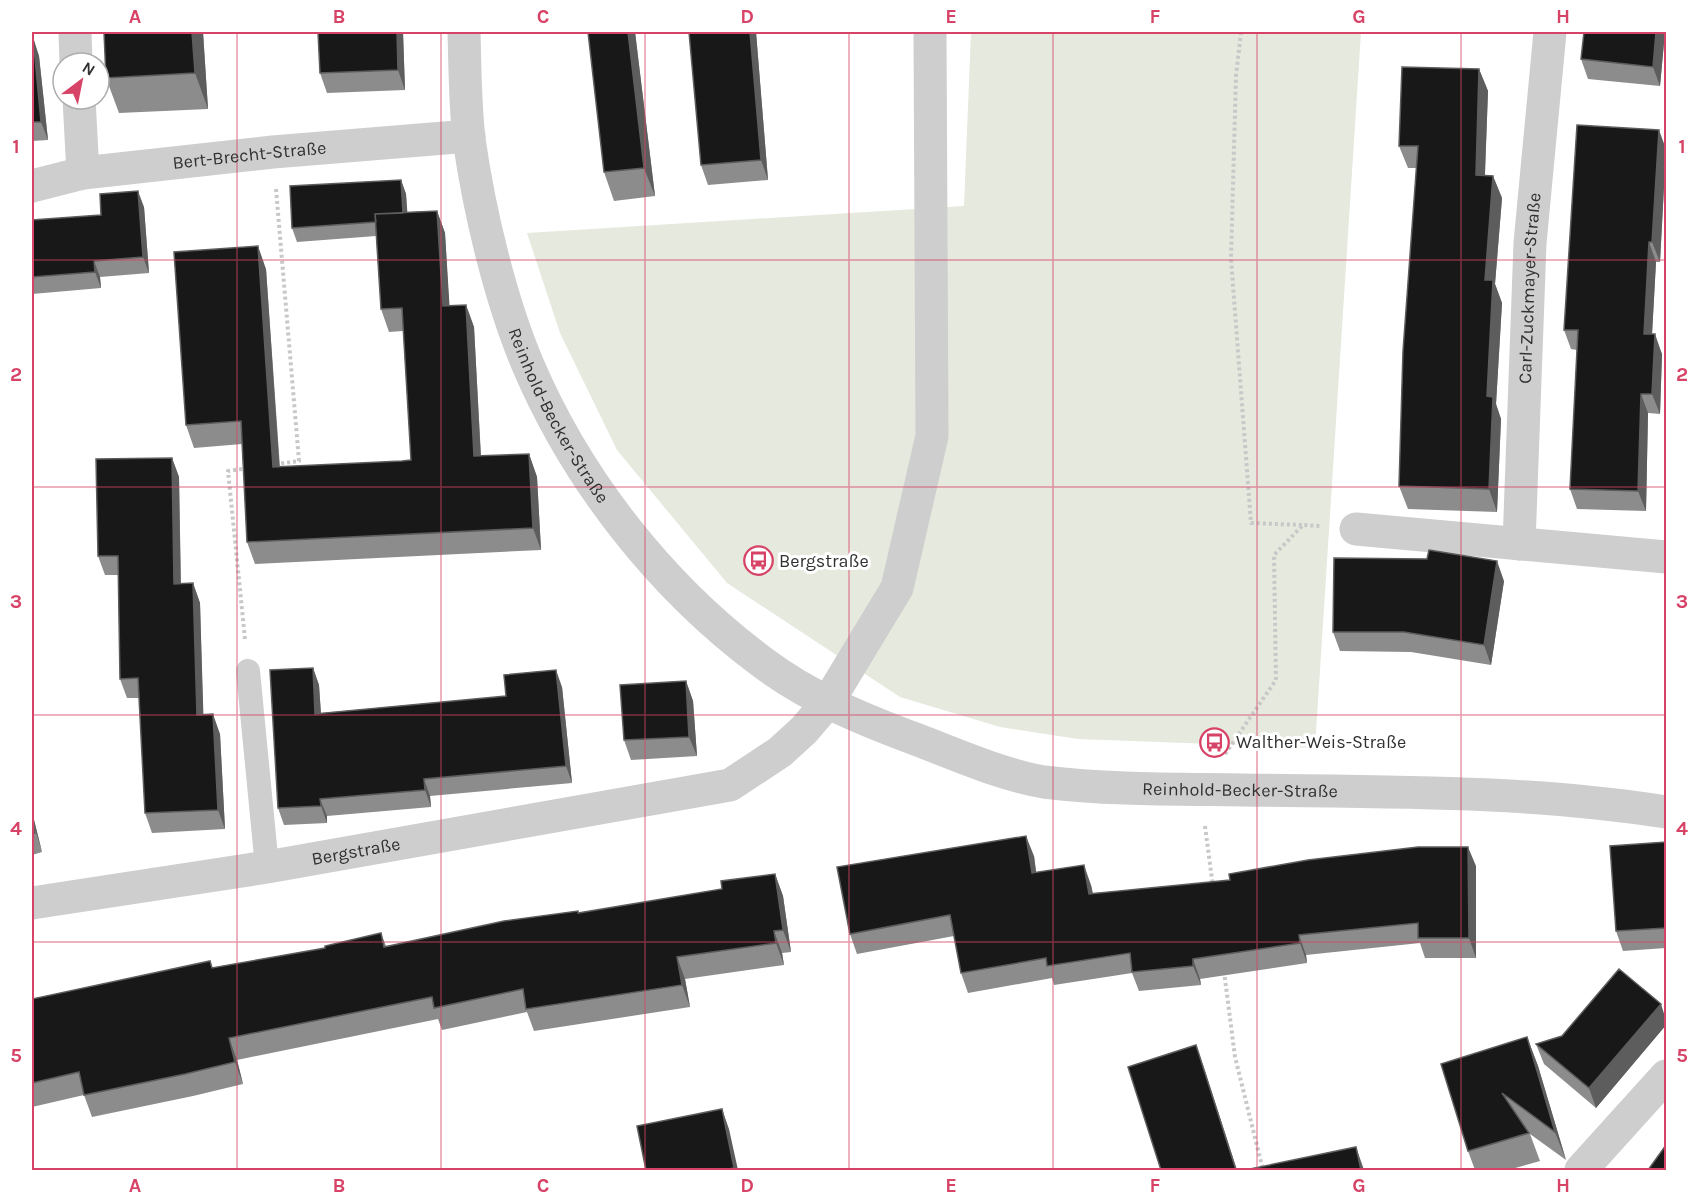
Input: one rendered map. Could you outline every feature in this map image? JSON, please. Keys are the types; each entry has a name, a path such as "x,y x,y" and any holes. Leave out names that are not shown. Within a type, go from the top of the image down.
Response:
{"street":[{"path":"75,32 76,51"},
{"name":"Reinhold-Becker-Straße","path":"464,32 469,136 480,203 503,291 527,364 569,446 631,536 706,618 765,665 828,702 881,727 1038,781 1117,789 1446,793 1626,805 1666,812"},
{"path":"828,702 897,588 932,436 930,32"},
{"name":"Carl-Zuckmayer-Straße","path":"1520,544 1530,243 1550,32"},
{"path":"80,111 83,173"},
{"name":"Bert-Brecht-Straße","path":"32,186 83,173 273,152 469,136"},
{"path":"1356,529 1666,557"},
{"name":"Bergstraße","path":"32,903 267,867 730,785 780,752 804,730 828,702"},
{"path":"1581,1170 1666,1076"}],"lane":[{"path":"248,671 267,867"}],"path":[{"path":"1241,32 1236,76 1231,259 1251,523 1356,529"},
{"path":"273,152 299,461 275,464"},
{"path":"248,671 228,471 252,467"},
{"path":"1214,894 1200,790 1276,680 1274,555 1303,525"},
{"path":"1223,964 1235,1057 1263,1170"}],"shaded area":[{"path":"971,32 1361,32 1315,748 1078,739 1000,727 900,697 727,583 617,450 560,333 527,233 964,206"}],"building":[{"path":"104,32 192,32 195,73 111,78 111,51 105,51"},
{"path":"318,32 397,32 398,70 320,73"},
{"path":"588,32 628,32 644,168 604,172"},
{"path":"689,32 750,32 761,160 701,165"},
{"path":"1584,32 1656,32 1653,67 1581,59"},
{"path":"33,37 41,122 32,122"},
{"path":"1402,67 1479,69 1476,175 1493,176 1485,280 1493,280 1487,396 1493,397 1489,489 1399,486 1403,351 1418,146 1399,146"},
{"path":"1577,125 1659,130 1644,334 1655,334 1652,394 1641,394 1638,491 1570,489 1578,330 1564,330"},
{"path":"401,180 403,213 375,214 376,222 292,228 290,186"},
{"path":"138,191 143,257 94,261 95,272 32,277 32,220 101,215 100,194"},
{"path":"437,211 443,306 466,305 474,456 529,454 533,528 247,542 241,421 186,425 174,252 258,246 273,467 411,460 402,308 381,309 375,214"},
{"path":"172,458 174,584 193,583 197,715 213,714 218,810 145,813 138,678 120,679 118,556 98,556 96,459"},
{"path":"1429,550 1497,561 1484,645 1404,632 1333,632 1334,558 1427,559"},
{"path":"313,668 315,714 506,696 504,675 556,670 566,766 424,779 425,790 320,799 321,806 278,808 270,670"},
{"path":"686,681 689,737 624,740 620,685"},
{"path":"1026,836 1032,873 1084,865 1089,894 1230,880 1229,874 1308,860 1418,847 1468,847 1469,938 1418,938 1418,923 1299,935 1300,943 1193,959 1193,966 1132,972 1130,953 1047,966 1046,958 961,973 950,915 850,934 837,867"},
{"path":"1666,842 1666,928 1616,931 1610,846"},
{"path":"775,874 783,930 774,931 776,943 677,957 682,985 526,1009 523,989 434,1008 432,997 229,1038 235,1062 185,1074 84,1095 79,1072 32,1083 32,999 210,961 212,968 325,948 325,946 381,933 384,947 504,921 578,911 578,913 722,889 721,881"},
{"path":"1619,969 1661,1004 1589,1088 1536,1044 1562,1036"},
{"path":"1527,1037 1555,1132 1502,1093 1529,1133 1468,1151 1441,1064"},
{"path":"1196,1045 1236,1170 1161,1170 1128,1067"},
{"path":"722,1109 734,1168 646,1170 637,1126"},
{"path":"1666,1145 1666,1170 1648,1170"},
{"path":"1356,1147 1361,1170 1245,1170"}],"place":[{"name":"Bergstraße","path":"758,561"},
{"name":"Walther-Weis-Straße","path":"1215,742"}]}
